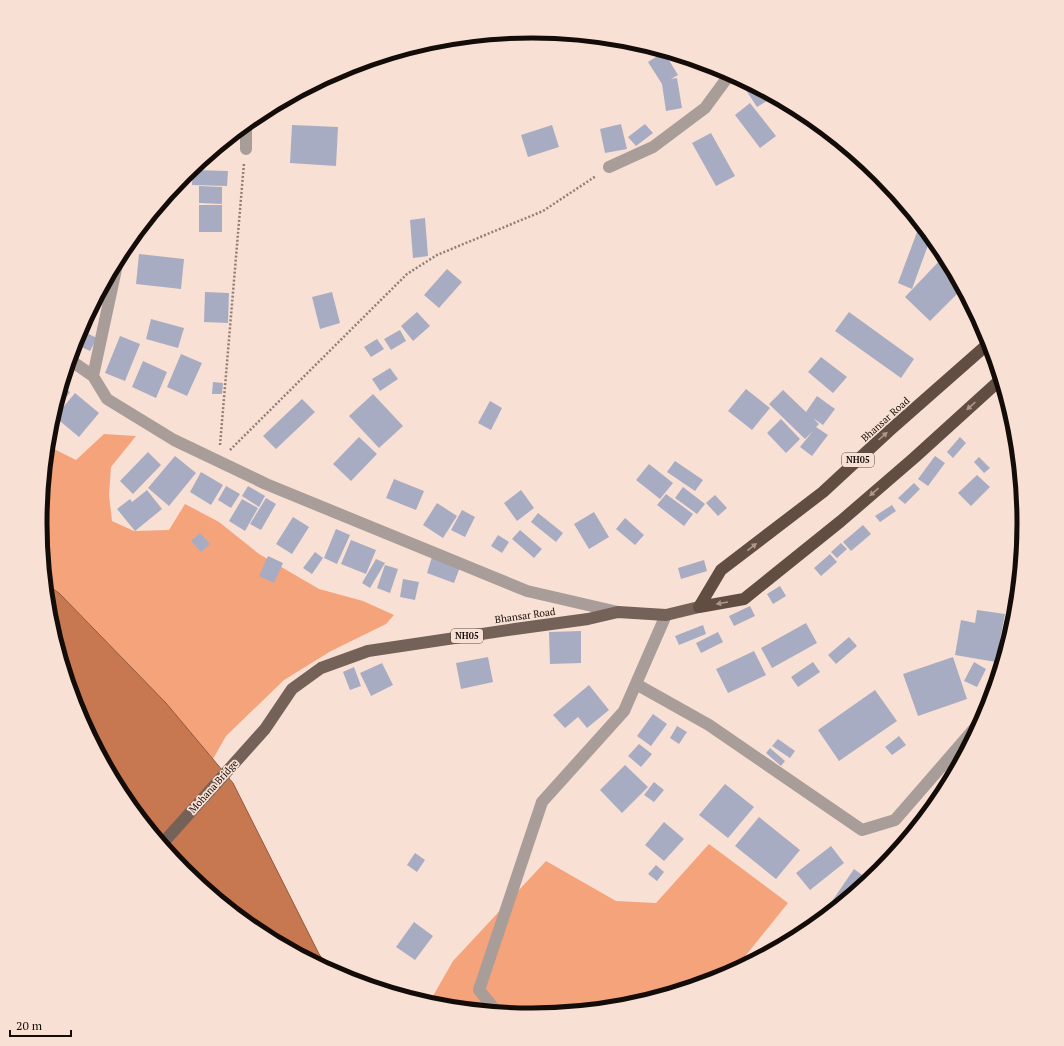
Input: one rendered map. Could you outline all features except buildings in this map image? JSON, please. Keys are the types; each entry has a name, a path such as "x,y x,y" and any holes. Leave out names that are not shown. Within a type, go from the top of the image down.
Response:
{"highway":[{"name":"Bhansar Road","path":"699,607 721,570 823,492 889,431 984,348"},
{"name":"NH05","path":"699,607 744,599 847,515 996,384"}],"main road":[{"name":"Bhansar Road","path":"264,729 292,689 321,668 368,651 515,628 588,619 618,612 666,615 699,607"},
{"name":"Mohana Bridge","path":"165,841 264,729"}],"street":[{"path":"608,167 653,147 705,108 726,79"},
{"path":"246,132 246,149"},
{"path":"93,376 115,276"},
{"path":"74,363 93,376 107,399 174,440 266,484 527,591 618,612"},
{"path":"492,1006 479,990 542,802 624,711 666,615"},
{"path":"636,684 708,725 862,830 895,820 967,738"}],"path":[{"path":"218,461 246,149"},
{"path":"218,461 407,274 437,255 543,211 608,167"}],"shaded area":[{"path":"104,434 136,436 111,467 109,495 112,521 134,531 169,530 185,504 219,522 259,554 319,589 363,601 394,615 386,624 331,651 284,680 226,736 213,759 166,703 59,593 51,588 47,523 48,491 53,448 76,460"},
{"path":"51,588 59,593 166,703 233,783 319,954 324,961 289,943 237,908 212,888 189,866 167,843 147,818 112,765 97,738 84,709 64,649 56,618"},
{"path":"709,844 788,903 742,960 688,982 658,991 627,999 595,1004 532,1008 469,1004 432,998 453,961 546,861 616,901 656,903"}]}
